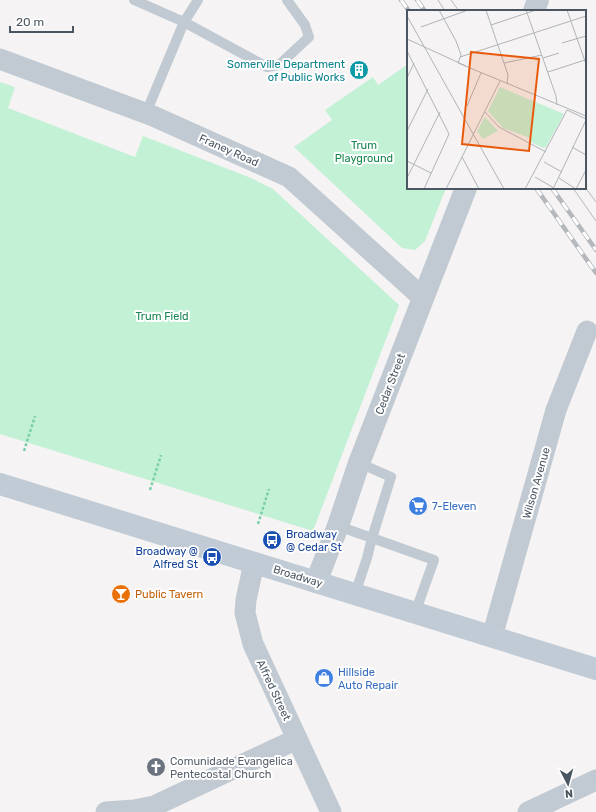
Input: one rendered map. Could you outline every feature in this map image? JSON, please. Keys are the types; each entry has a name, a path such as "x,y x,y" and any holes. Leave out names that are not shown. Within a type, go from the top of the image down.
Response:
{"main road":[{"name":"Broadway","path":"0,484 596,669"}],"street":[{"path":"534,10 538,0"},
{"name":"Franey Road","path":"0,59 146,113 289,177 423,298"},
{"name":"Cedar Street","path":"316,582 338,526 359,463 466,189"},
{"name":"Wilson Avenue","path":"492,637 556,410 587,331"},
{"name":"Alfred Street","path":"254,563 246,600 245,613 253,644 331,812"},
{"path":"106,812 134,810 154,806 297,739"},
{"path":"528,812 596,780"}],"lane":[{"path":"134,0 184,22 267,66 279,65 308,37 305,25 287,0"},
{"path":"146,113 184,22 198,0"},
{"path":"355,594 391,477 359,463"},
{"path":"338,526 434,560 415,613"}],"path":[{"path":"24,451 35,416"},
{"path":"150,490 161,456"},
{"path":"258,524 269,489"}],"green space":[{"name":"Trum Playground","path":"407,65 407,189 446,189 425,241 415,250 402,248 294,147 332,120 325,110 373,77 378,85"},
{"name":"Trum Field","path":"0,82 15,87 8,108 135,157 143,136 251,178 273,189 399,305 313,531 0,434"}],"tram line":[{"path":"438,0 444,10"},
{"path":"451,0 458,10"},
{"path":"586,188 596,202"},
{"path":"574,189 596,221"}],"railway":[{"path":"401,0 408,10"},
{"path":"417,0 424,10"},
{"path":"537,189 596,273"},
{"path":"553,189 596,250"}],"place":[{"name":"Somerville Department of Public Works","path":"359,70"},
{"name":"7-Eleven","path":"418,506"},
{"name":"Broadway @ Cedar St","path":"272,540"},
{"name":"Broadway @ Alfred St","path":"212,557"},
{"name":"Public Tavern","path":"121,594"},
{"name":"Hillside Auto Repair","path":"324,678"},
{"name":"Comunidade Evangelica Pentecostal Church","path":"156,767"}]}
